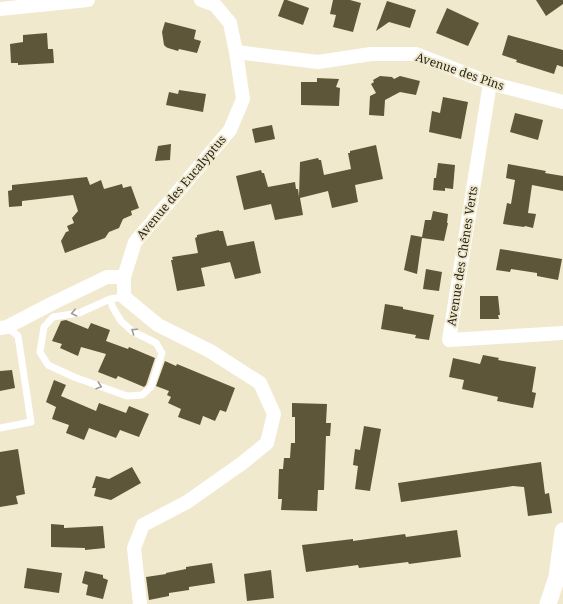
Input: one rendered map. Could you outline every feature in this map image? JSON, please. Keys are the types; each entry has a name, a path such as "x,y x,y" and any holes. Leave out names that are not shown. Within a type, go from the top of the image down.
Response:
{"street":[{"path":"0,8 88,0"},
{"name":"Avenue des Eucalyptus","path":"117,298 135,242 230,130 242,99 236,52 230,23 215,5 201,0"},
{"name":"Avenue des Pins","path":"236,52 318,62 371,54 416,54 490,83 563,102"},
{"name":"Avenue des Chênes Verts","path":"490,83 449,340 563,332"},
{"path":"3,326 107,277 124,277"},
{"path":"117,298 158,325 210,351 260,383 274,414 267,443 241,464 187,502 143,525 134,548 140,604"},
{"path":"548,604 557,577 563,531"}],"lane":[{"path":"117,298 113,308 121,321 132,331 156,343 162,353 151,387 142,395 127,396 74,377 48,365 40,352 44,327 53,317 78,312 117,298"},
{"path":"0,428 31,422 18,336 3,326"}],"building":[{"path":"284,0 309,8 303,25 278,16"},
{"path":"333,0 350,0 361,3 353,32 333,27 336,15 330,14"},
{"path":"536,0 563,0 563,4 546,16"},
{"path":"387,1 416,10 410,28 389,22 376,31"},
{"path":"447,8 479,23 468,46 436,33"},
{"path":"165,22 196,30 194,39 201,41 197,53 179,49 178,51 166,47 164,45 162,32"},
{"path":"47,33 48,49 53,49 54,63 18,65 18,63 11,63 10,44 23,42 23,35"},
{"path":"508,35 563,50 563,67 557,65 554,74 516,62 517,60 502,55"},
{"path":"380,76 392,77 394,79 400,76 420,81 416,95 400,92 385,100 384,116 369,115 370,96 376,93 371,84 374,82 373,80"},
{"path":"317,78 339,79 336,87 340,88 339,106 301,105 301,82 317,82"},
{"path":"179,90 206,94 203,112 166,105 169,92 178,94"},
{"path":"443,97 468,102 461,139 429,132 432,111 440,113"},
{"path":"515,113 543,120 538,140 510,132"},
{"path":"272,125 275,139 255,143 252,129"},
{"path":"171,144 170,160 155,161 158,146"},
{"path":"376,145 383,179 355,185 358,202 332,208 328,191 300,198 303,215 275,220 271,204 244,210 236,176 261,170 262,173 264,173 268,187 295,182 299,197 300,162 318,158 321,160 324,175 351,169 348,153 350,153 350,151"},
{"path":"438,163 455,165 453,189 445,188 445,191 433,190 434,178 436,178"},
{"path":"508,164 546,171 545,173 563,176 563,191 532,185 528,213 536,214 533,228 503,224 507,203 511,204 515,180 506,178"},
{"path":"87,177 90,185 101,180 104,189 122,184 123,188 131,186 139,208 131,211 132,215 123,219 119,228 109,232 105,238 65,253 61,241 66,232 69,231 67,226 74,223 72,218 78,211 73,195 22,201 22,206 9,207 8,191 12,190 12,185"},
{"path":"433,211 448,214 448,223 444,241 422,238 417,274 404,270 411,235 422,237 425,220 431,220"},
{"path":"219,230 223,231 227,246 254,241 261,273 235,279 230,262 201,268 205,286 177,291 171,260 173,260 172,257 198,253 195,238 197,235"},
{"path":"500,249 562,259 558,280 537,276 537,273 511,269 510,272 496,270"},
{"path":"426,269 442,272 439,291 423,289"},
{"path":"480,296 498,296 499,319 480,319"},
{"path":"385,304 434,315 429,340 415,338 416,335 381,329"},
{"path":"66,320 88,329 91,323 110,330 106,341 128,349 129,347 155,358 146,385 144,387 118,376 116,379 98,372 106,354 81,347 78,356 60,348 62,344 52,341 61,321"},
{"path":"483,355 499,358 498,360 536,367 532,392 536,393 533,408 497,401 498,397 462,389 464,380 449,377 453,358 480,364"},
{"path":"165,361 176,366 177,364 235,388 226,412 220,410 215,421 203,416 200,425 178,417 181,409 168,403 171,397 167,395 169,391 156,386"},
{"path":"12,370 15,388 0,391 0,371"},
{"path":"54,380 66,385 61,396 96,411 99,403 126,413 129,406 149,414 139,437 120,430 116,438 89,428 84,440 66,433 69,425 52,419 56,407 46,402"},
{"path":"292,403 327,404 326,423 331,423 330,436 326,436 324,490 318,490 317,511 281,510 282,499 278,499 279,469 283,469 284,458 290,458 291,443 295,443 295,417 292,417"},
{"path":"364,426 381,429 370,491 355,489 358,466 353,465 355,449 360,450"},
{"path":"18,449 25,494 16,496 18,504 0,507 0,452"},
{"path":"541,462 545,494 549,493 552,513 528,516 524,487 513,486 401,502 398,483"},
{"path":"132,467 141,483 111,500 94,496 96,488 92,488 96,476 109,479"},
{"path":"51,524 64,525 64,528 103,526 105,548 85,550 85,548 51,547"},
{"path":"457,530 461,557 409,564 408,562 359,568 358,565 306,572 302,545 353,539 353,541 405,534 406,537"},
{"path":"212,563 215,583 189,587 189,590 169,593 169,596 149,600 146,577 186,569 186,567"},
{"path":"27,568 62,573 59,593 24,588"},
{"path":"271,570 274,598 247,601 244,574"},
{"path":"85,571 103,575 103,578 108,580 103,599 86,595 88,585 82,583"}]}
